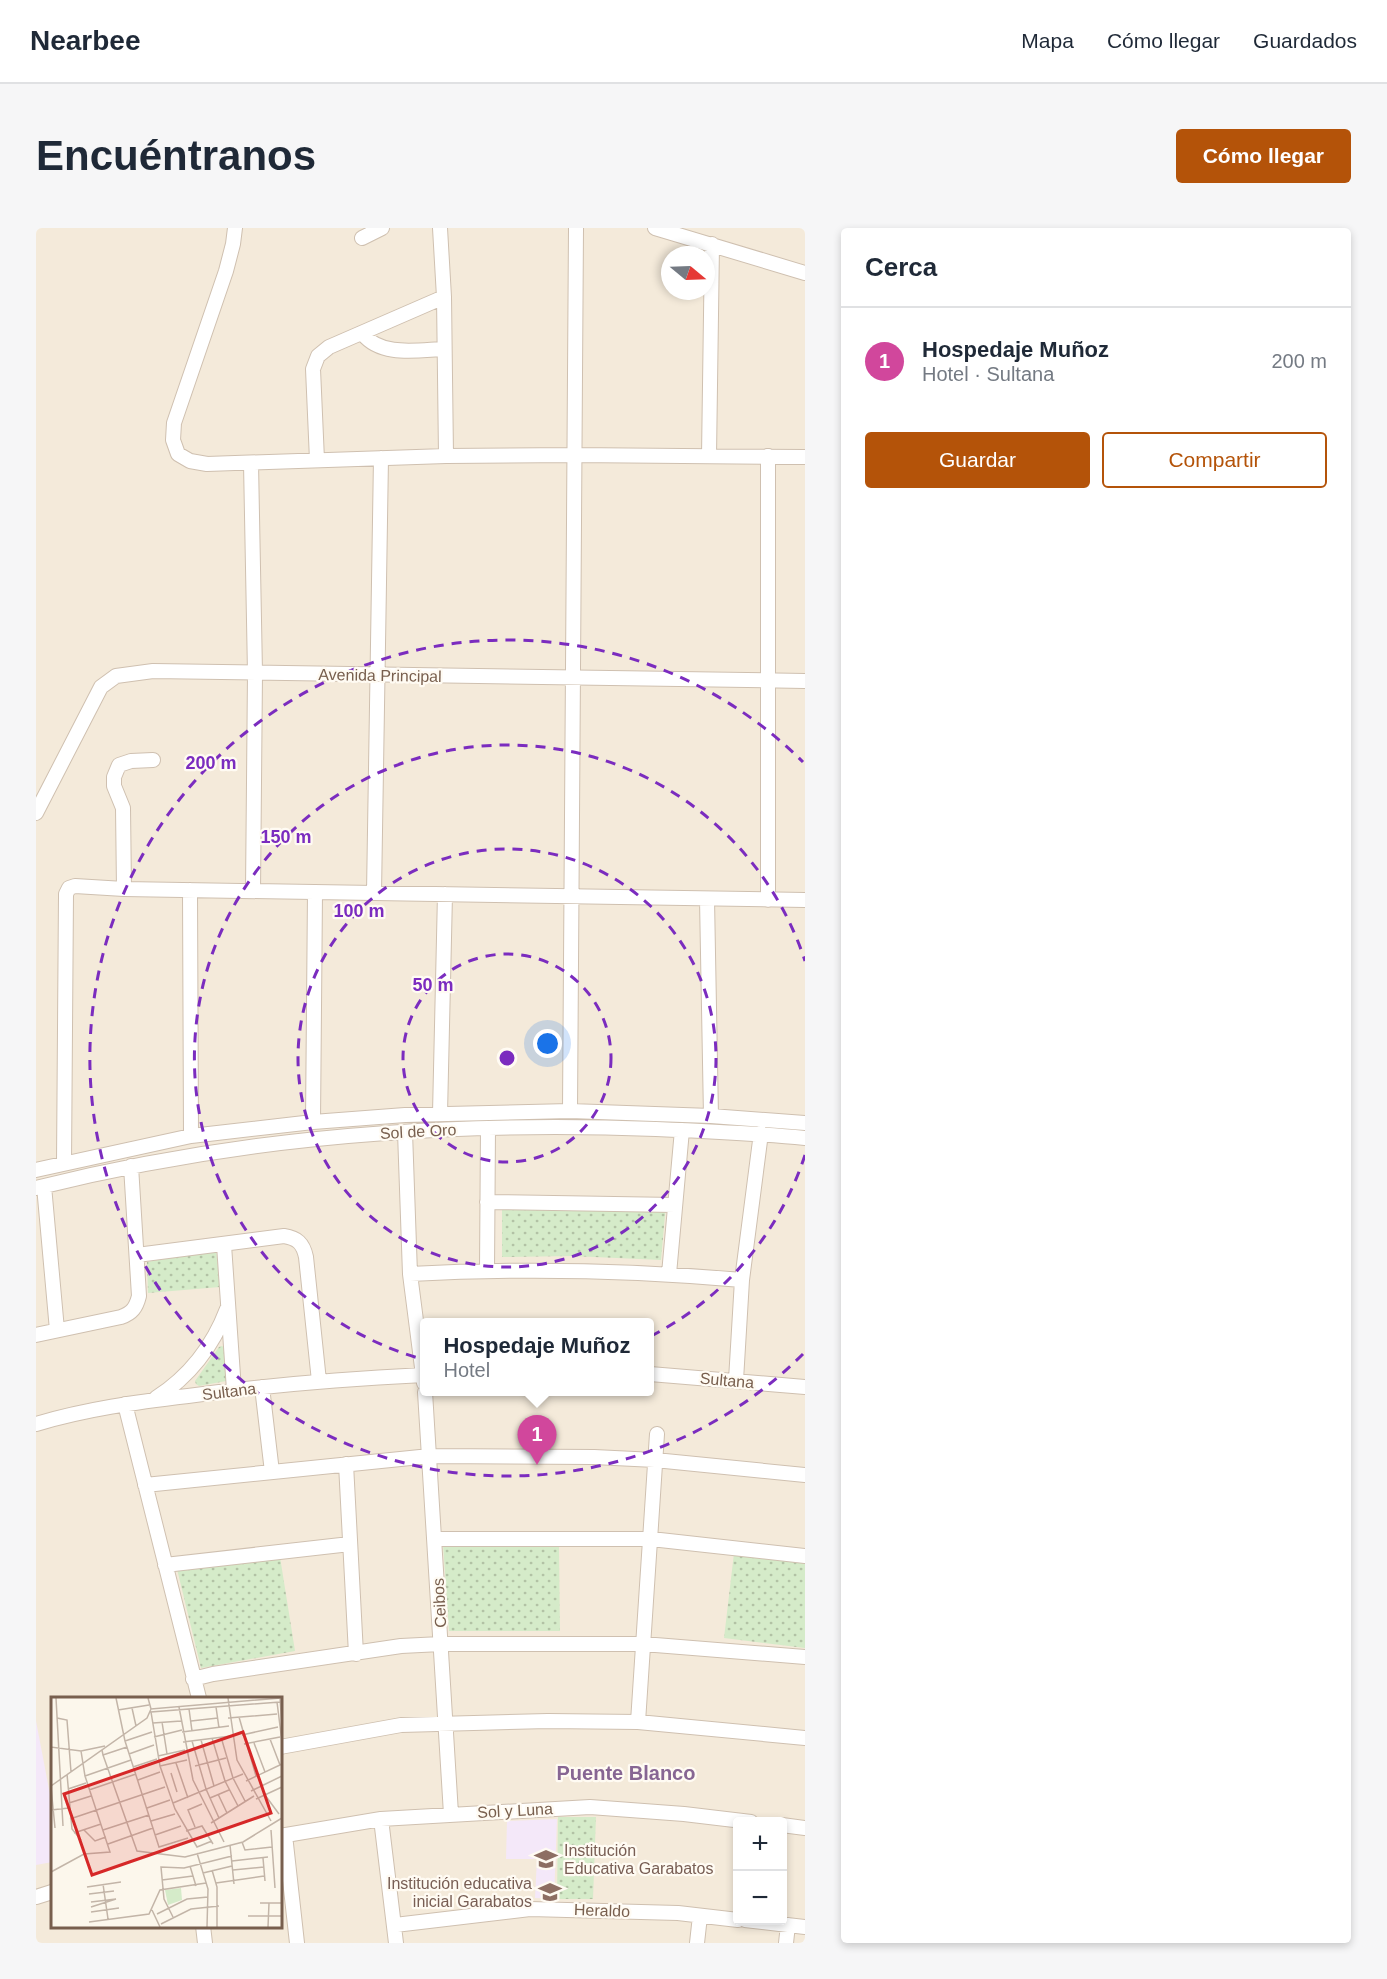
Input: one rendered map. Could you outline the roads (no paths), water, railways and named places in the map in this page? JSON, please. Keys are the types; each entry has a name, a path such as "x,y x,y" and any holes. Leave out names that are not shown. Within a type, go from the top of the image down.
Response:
{"street":[{"path":"235,228 226,272 174,423 173,440 178,454 190,461 207,464 446,456 574,455 805,457"},
{"path":"362,238 382,228"},
{"path":"440,228 444,297 446,456"},
{"path":"570,1111 576,228"},
{"path":"655,228 675,231 805,273"},
{"path":"709,456 712,244"},
{"path":"317,460 313,369 318,356 329,347 444,297"},
{"path":"363,334 375,345 384,348 444,349"},
{"path":"768,456 768,900"},
{"path":"374,893 381,458"},
{"path":"251,463 255,673 253,891"},
{"name":"Avenida Principal","path":"36,813 101,687 116,676 153,671 805,681"},
{"path":"124,889 123,808 114,786 114,777 119,765 131,761 153,760"},
{"path":"64,1163 66,894 69,888 75,886 124,889 805,900"},
{"path":"190,890 191,1136"},
{"path":"313,1122 315,892"},
{"path":"440,1114 445,894"},
{"path":"707,898 711,1116"},
{"path":"36,1170 191,1136 313,1122 440,1114 570,1111 711,1116 805,1123"},
{"path":"487,1270 489,1128"},
{"name":"Sol de Oro","path":"40,1187 130,1166 302,1141 405,1132 489,1128 682,1130 761,1133 805,1138"},
{"path":"669,1274 682,1130"},
{"path":"405,1132 410,1274 420,1349"},
{"path":"736,1380 742,1280 761,1133"},
{"path":"36,1335 130,1313 137,1306 139,1296 137,1255 130,1166"},
{"path":"40,1187 57,1330"},
{"path":"487,1202 675,1205"},
{"path":"137,1255 284,1236 300,1242 306,1257 319,1381"},
{"path":"224,1245 234,1390"},
{"path":"410,1274 487,1270 669,1274 742,1280"},
{"path":"154,1400 182,1379 201,1357 219,1329 229,1305"},
{"name":"Sultana","path":"654,1374 805,1387"},
{"name":"Sultana","path":"36,1424 125,1404 234,1390 319,1381 420,1379"},
{"path":"262,1387 272,1472"},
{"name":"Ceibos","path":"425,1396 451,1814"},
{"path":"125,1404 199,1697"},
{"path":"638,1722 657,1434"},
{"path":"145,1485 430,1456 594,1457 654,1460 805,1474"},
{"path":"346,1464 356,1654"},
{"path":"435,1539 651,1539 805,1556"},
{"path":"165,1565 350,1544"},
{"path":"193,1679 213,1674 401,1646 441,1644 643,1644 805,1657"},
{"path":"282,1747 401,1725 446,1722 638,1722 805,1738"},
{"name":"Sol y Luna","path":"283,1835 381,1819 590,1807 733,1819"},
{"path":"381,1819 396,1943"},
{"path":"787,1826 805,1828"},
{"path":"283,1835 297,1943"},
{"path":"36,1897 51,1892"},
{"name":"Heraldo","path":"395,1925 530,1909 569,1909 733,1919"},
{"path":"697,1943 700,1916"},
{"path":"786,1943 788,1925 805,1927"},
{"path":"203,1928 204,1943"}],"place":[{"name":"Hospedaje Muñoz","path":"537,1465"},
{"name":"Institución Educativa Garabatos","path":"546,1859"},
{"name":"Institución educativa inicial Garabatos","path":"550,1892"}],"district":[{"name":"Puente Blanco","path":"626,1773"}]}
